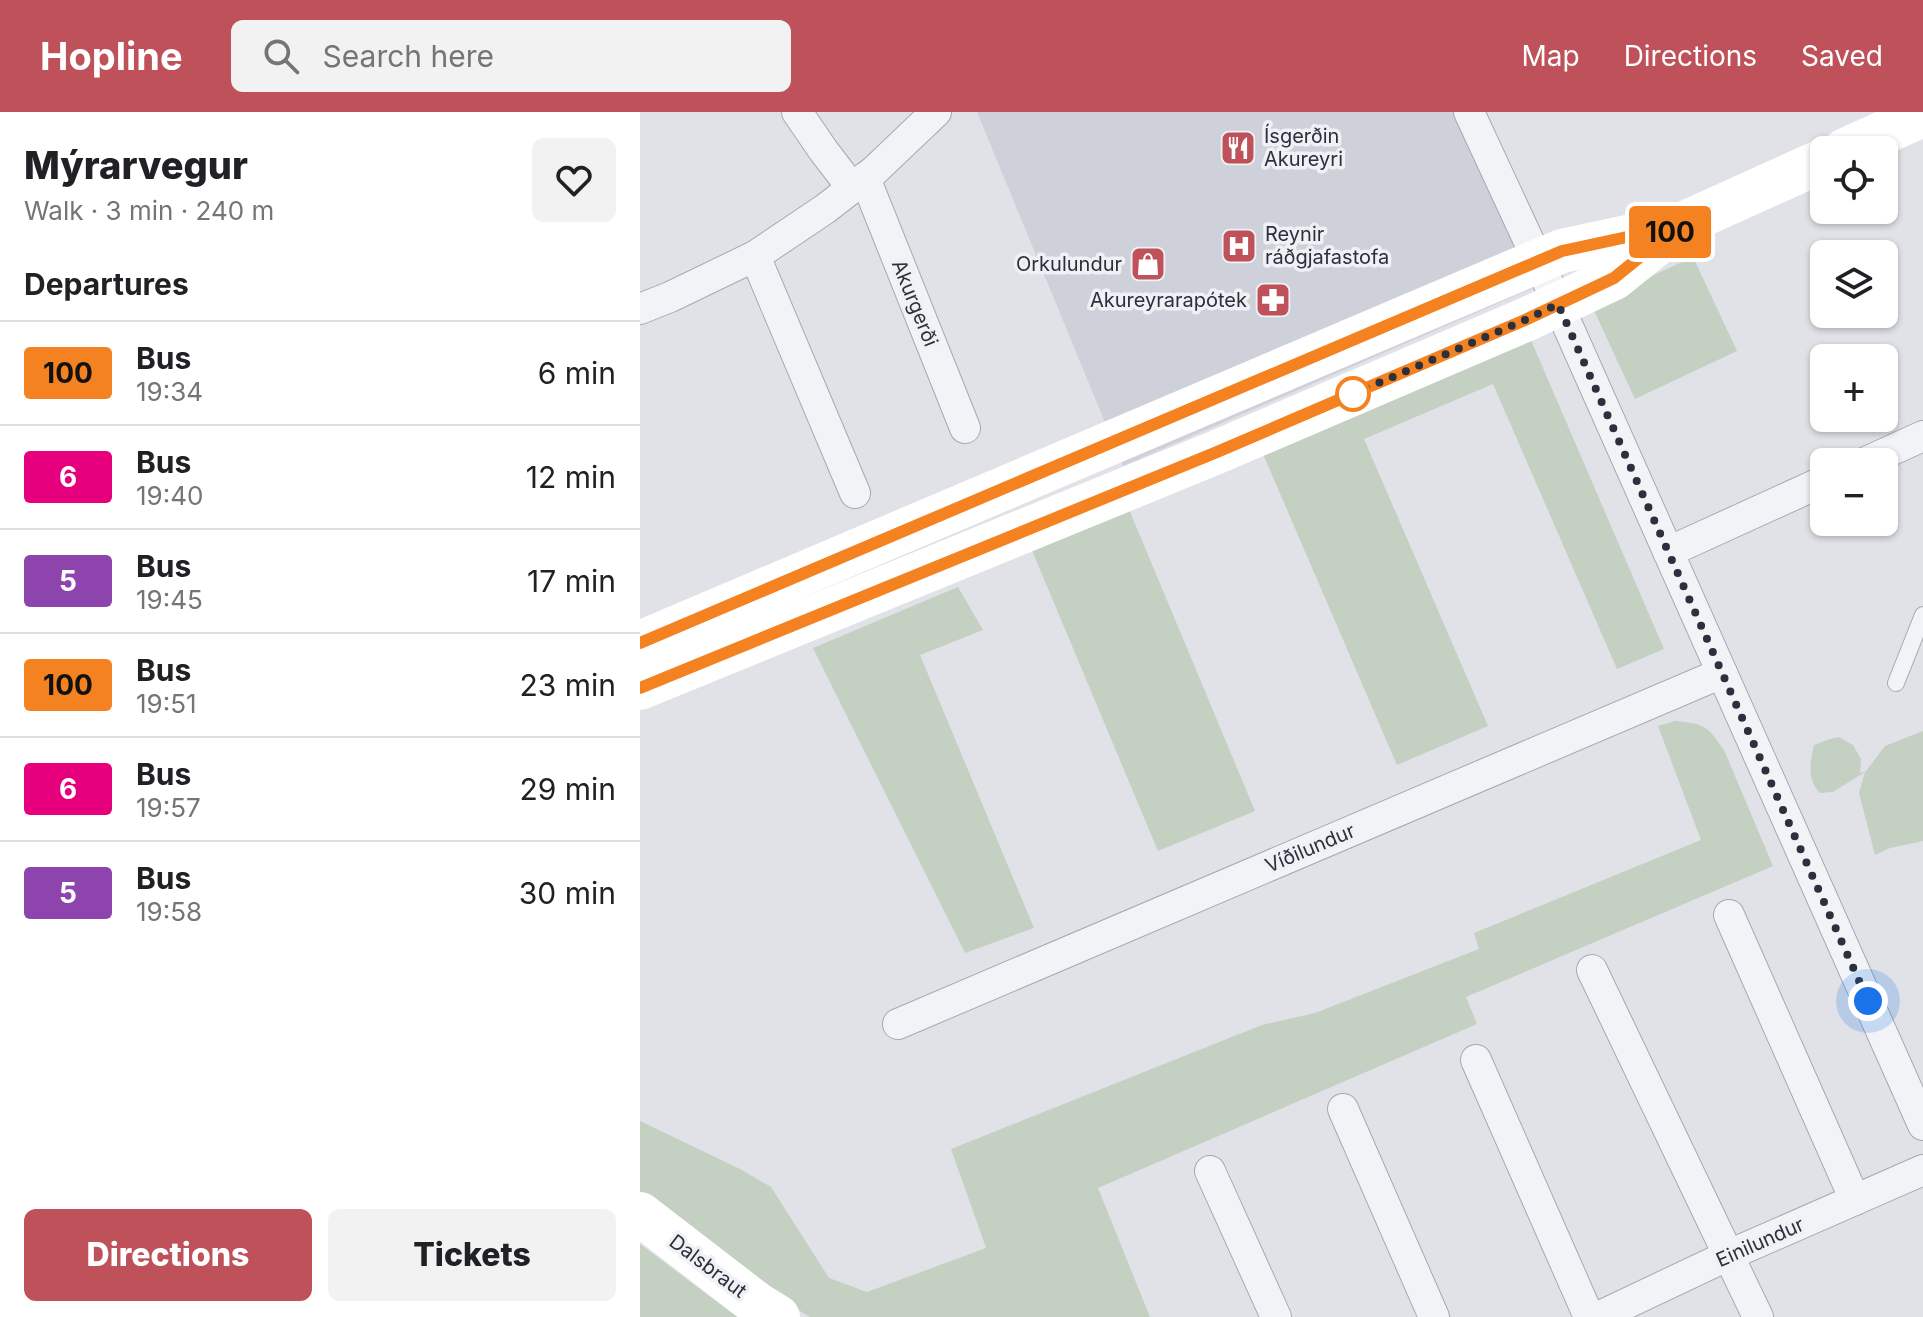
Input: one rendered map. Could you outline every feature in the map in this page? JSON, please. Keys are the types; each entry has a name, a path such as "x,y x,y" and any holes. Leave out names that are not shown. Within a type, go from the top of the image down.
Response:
{"main road":[{"path":"1876,136 1923,115"},
{"path":"640,643 1562,251 1678,226 1810,166"},
{"path":"640,688 1217,452 1525,320 1614,278 1678,226"},
{"name":"Dalsbraut","path":"640,1214 778,1317"}],"street":[{"name":"Akurgerði","path":"797,112 823,150 858,183 965,428"},
{"path":"640,309 755,256 858,183 936,112"},
{"path":"1469,112 1722,673 1914,1079 1923,1125"},
{"path":"755,256 855,493"},
{"path":"1897,448 1923,436"},
{"path":"1668,552 1810,487"},
{"name":"Víðilundur","path":"898,1024 1722,673"},
{"path":"1729,915 1855,1200"},
{"path":"1592,970 1758,1317"},
{"path":"1476,1060 1589,1317"},
{"path":"1343,1109 1434,1317"},
{"name":"Einilundur","path":"1598,1317 1729,1255 1923,1170"},
{"path":"1210,1171 1276,1317"}],"lane":[{"path":"1896,683 1923,615"}],"shaded area":[{"path":"977,112 1460,112 1547,282 1123,466"}],"green space":[{"path":"1693,257 1737,351 1635,399 1591,304"},
{"path":"1527,331 1664,649 1617,669 1493,384 1364,439 1488,726 1397,765 1260,447"},
{"path":"1128,507 1255,811 1158,851 1031,548"},
{"path":"958,587 983,630 920,655 1034,928 965,953 813,648"},
{"path":"1675,721 1704,727 1724,750 1773,866 1466,997 1477,1024 1098,1188 1150,1317 810,1317 748,1280 640,1198 640,1121 771,1187 829,1278 867,1292 986,1248 951,1149 1262,1025 1315,1013 1479,949 1474,933 1701,840 1658,726"},
{"path":"1923,731 1923,841 1890,848 1875,855 1859,793 1865,772 1833,792 1820,793 1811,777 1814,745 1839,737 1853,745 1861,759 1860,773 1866,771 1885,746"},
{"path":"640,1244 737,1317 640,1317"}],"bus line":[{"name":"100","path":"640,643 1562,251 1678,226 1614,278 1525,320 1217,452 640,688"}],"place":[{"name":"Ísgerðin Akureyri","path":"1238,148"},
{"name":"Reynir ráðgjafastofa","path":"1239,246"},
{"name":"Orkulundur","path":"1148,264"},
{"name":"Akureyrarapótek","path":"1273,300"}],"route":[{"path":"1353,394 1558,304 1868,1001"}]}
